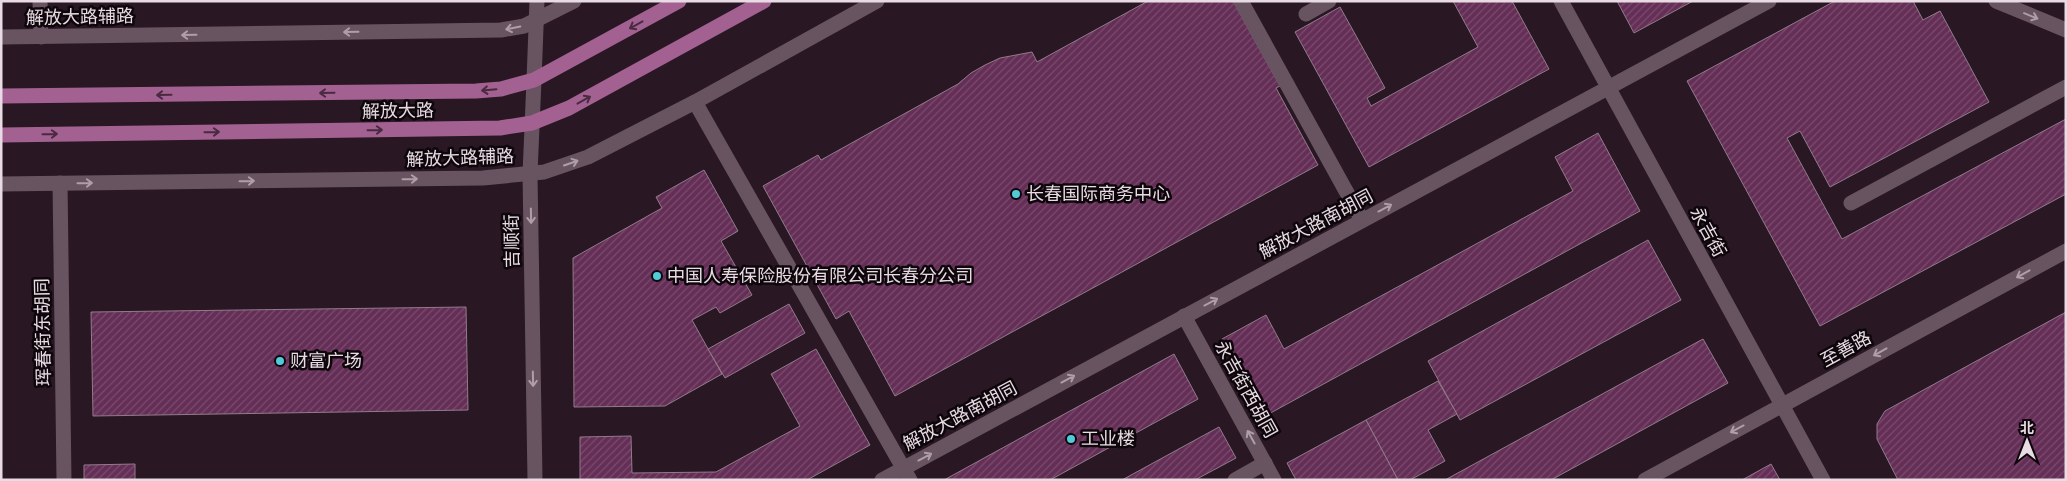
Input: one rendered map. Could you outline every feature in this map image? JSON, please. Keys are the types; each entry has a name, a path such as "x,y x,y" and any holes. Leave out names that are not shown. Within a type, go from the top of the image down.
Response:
{"main road":[{"name":"解放大路","path":"1,96 476,91 501,89 534,80 679,1"},
{"name":"解放大路","path":"1,135 490,128 532,123 569,108 764,1"}],"street":[{"path":"40,1 41,37"},
{"name":"吉顺街","path":"535,480 530,174 537,1"},
{"name":"解放大路辅路","path":"1,37 501,30 524,26 574,1"},
{"name":"解放大路辅路","path":"1,184 483,178 544,172 588,157 695,102 877,1"},
{"path":"1241,1 1362,220"},
{"path":"1306,14 1330,1"},
{"name":"永吉街","path":"1561,1 1823,480"},
{"name":"解放大路南胡同","path":"882,480 907,474 1184,316 1769,1"},
{"path":"1996,1 2066,30"},
{"path":"1851,203 2066,87"},
{"path":"695,102 907,474"},
{"name":"珲春街东胡同","path":"60,183 64,480"},
{"name":"至善路","path":"1645,480 2066,251"},
{"name":"永吉街西胡同","path":"1184,316 1274,480"},
{"path":"1235,480 1265,464"}],"building":[{"name":"长春国际商务中心","path":"1148,1 1233,1 1280,86 1276,88 1318,165 895,396 849,311 836,319 763,186 818,155 821,160 958,84 971,73 985,65 1000,58 1032,52 1037,62"},
{"path":"1453,1 1512,1 1549,69 1369,167 1295,32 1340,7 1385,88 1367,98 1371,106 1478,47"},
{"path":"1617,1 1693,1 1634,33"},
{"path":"1835,1 1913,1 1923,20 1940,11 1989,102 1830,187 1800,131 1787,138 1842,239 2066,119 2066,194 1820,326 1687,81"},
{"path":"1598,133 1640,211 1265,416 1222,339 1266,315 1284,349 1573,191 1555,157"},
{"name":"中国人寿保险股份有限公司长春分公司","path":"704,170 738,231 721,241 752,295 720,313 716,307 692,320 722,374 665,406 574,407 573,258 662,208 656,197"},
{"path":"1648,240 1681,300 1460,420 1428,361"},
{"path":"789,304 805,333 725,378 708,349"},
{"name":"财富广场","path":"466,307 468,410 93,416 91,312"},
{"path":"2066,312 2066,480 1898,480 1877,439 1877,424 1885,411"},
{"path":"1703,339 1728,383 1551,480 1445,480"},
{"path":"816,349 870,445 807,480 580,480 580,437 631,436 632,473 716,472 800,426 771,374"},
{"name":"工业楼","path":"1174,354 1198,399 1050,480 944,480"},
{"path":"1438,381 1457,414 1428,430 1445,461 1410,480 1398,480 1366,420"},
{"path":"1366,420 1398,480 1296,480 1287,463"},
{"path":"1219,427 1236,458 1195,480 1122,480"},
{"path":"135,464 135,480 84,480 84,465"},
{"path":"1771,464 1780,480 1742,480"}],"place":[{"name":"长春国际商务中心","path":"1016,194"},
{"name":"中国人寿保险股份有限公司长春分公司","path":"657,276"},
{"name":"财富广场","path":"280,361"},
{"name":"工业楼","path":"1071,439"}]}
